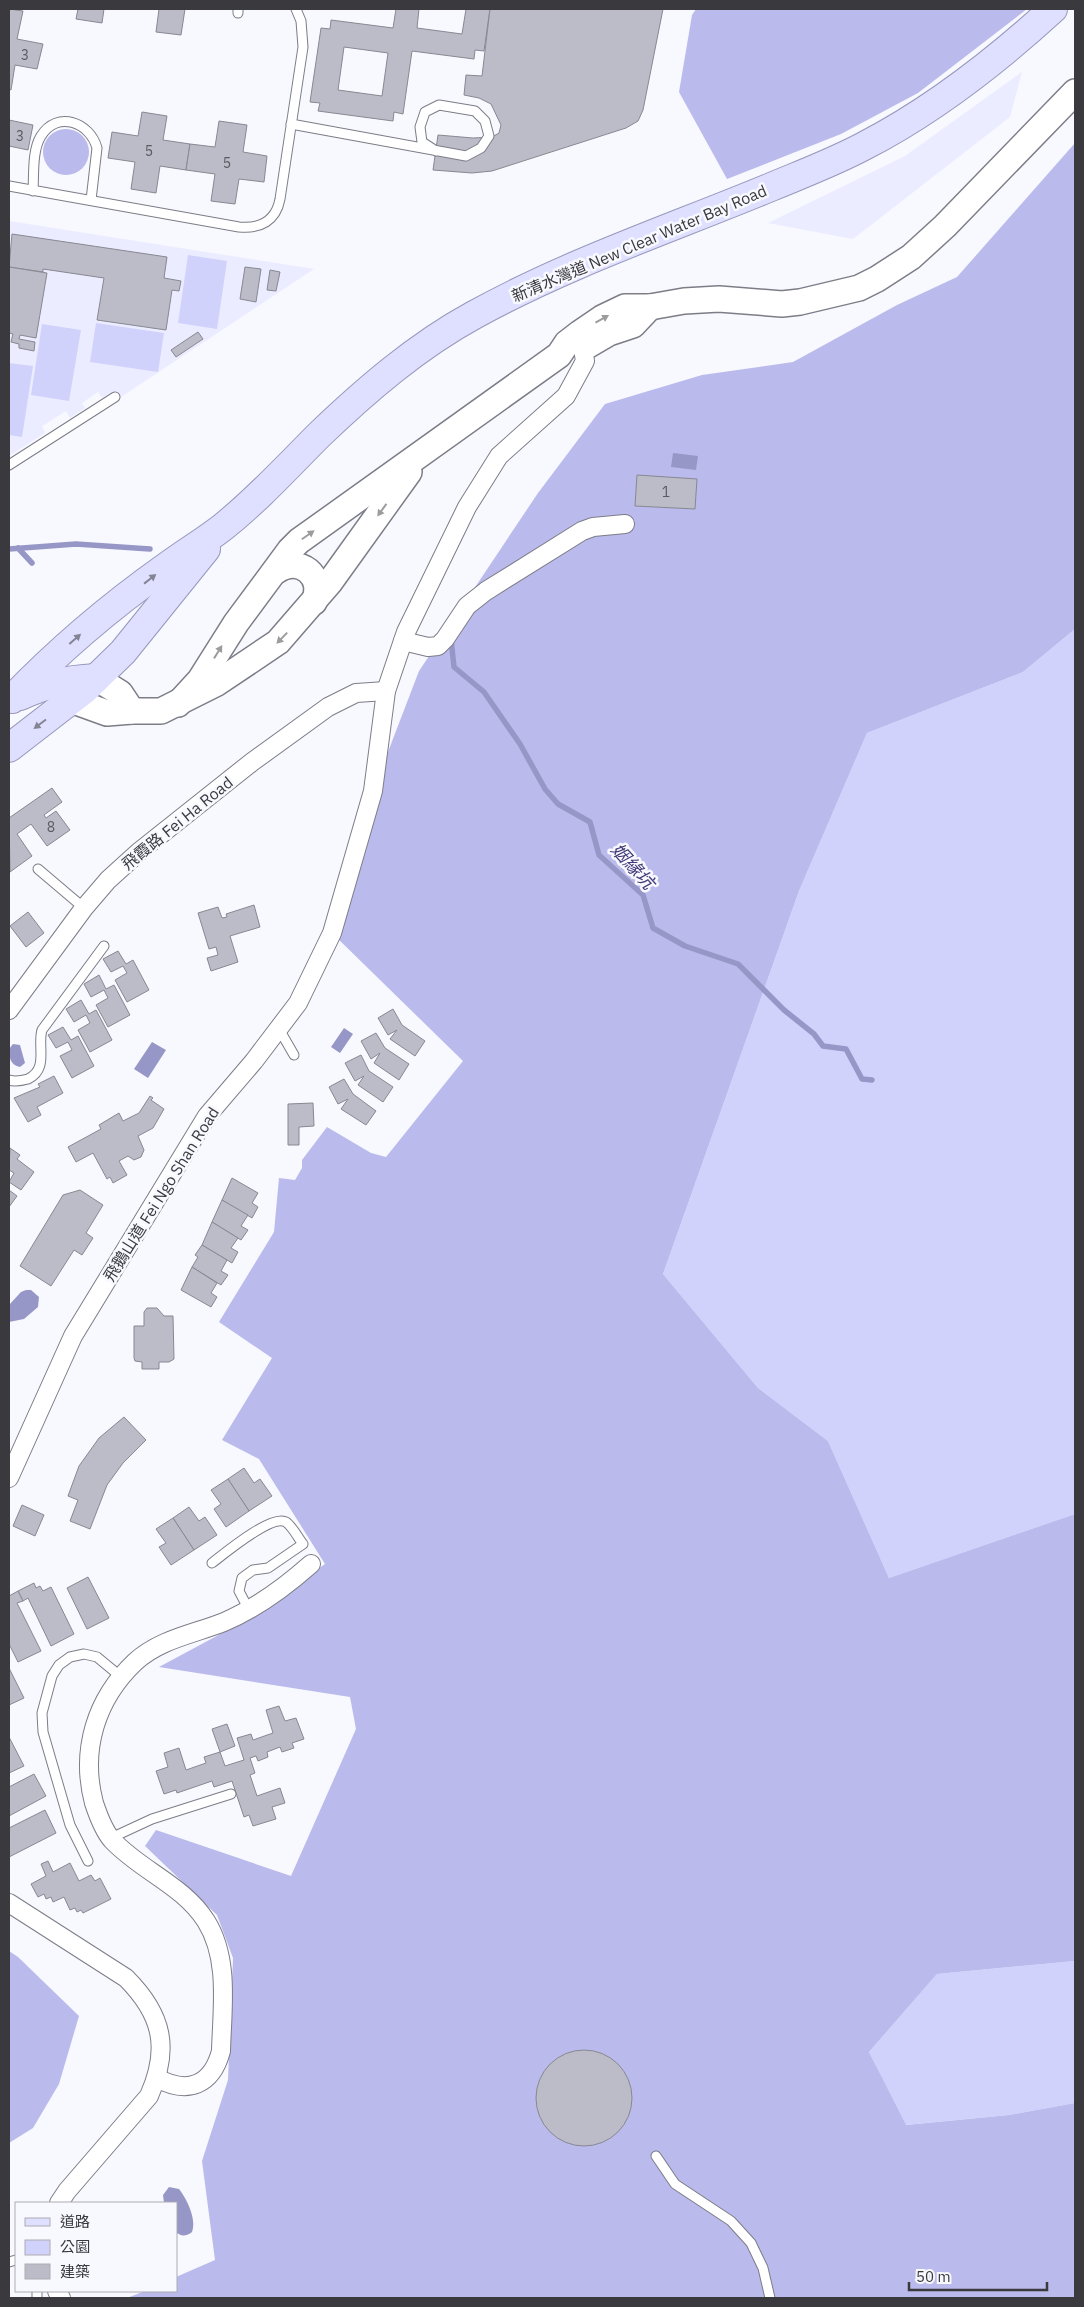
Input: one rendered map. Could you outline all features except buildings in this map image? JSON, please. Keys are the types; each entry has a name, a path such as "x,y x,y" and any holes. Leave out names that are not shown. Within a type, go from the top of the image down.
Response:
{"main road":[{"name":"新清水灣道 New Clear Water Bay Road","path":"9,748 72,700 131,644 223,527 346,410 394,369 457,325 562,272 842,157 906,123 965,84 1017,42 1053,9"},
{"path":"178,704 200,680 236,623 290,550 299,541 559,355 573,354 582,340 602,318 625,308 650,307 684,301 720,299 782,304 800,302 859,288 912,257 945,226 1075,92"},
{"path":"72,700 107,714 132,711 155,712 178,704 217,683 278,642 314,602 420,456"},
{"name":"新清水灣道 New Clear Water Bay Road","path":"11,700 39,671 93,622 164,568 223,527"},
{"path":"276,571 295,564 308,570 317,584 314,602"},
{"path":"11,700 49,683 96,678 120,694 132,711"}],"street":[{"name":"飛鵝山道 Fei Ngo Shan Road","path":"9,1478 74,1336 206,1116 279,1029 298,1003 332,933 373,791 386,691 403,641 467,506 503,450 566,396 585,361 582,340"},
{"path":"403,641 428,648 438,646 468,606 486,591 582,531 593,527 625,524"},
{"name":"飛霞路 Fei Ha Road","path":"9,1010 84,908 108,880 140,851 252,762 320,712 356,693 386,691"},
{"path":"157,2078 177,2086 184,2087 198,2084 209,2076 218,2064 221,2051 221,1965 216,1943 206,1922 193,1904 176,1888 127,1854 111,1838 95,1804 90,1785 88,1756 93,1727 104,1700 120,1676 137,1660 157,1647 178,1637 225,1621 249,1610 278,1591 312,1564"},
{"path":"9,1903 126,1978 142,1994 154,2013 160,2034 161,2056 157,2078 149,2096 60,2202"}],"lane":[{"path":"9,186 239,227 255,228 269,221 278,207 303,36 301,21 296,9"},
{"path":"291,124 436,151 466,156 481,148 489,136 485,121 476,111 439,105 425,112 420,127 422,142 436,151"},
{"path":"33,191 37,144 41,136 54,124 72,122 86,128 95,140 97,148 91,200"},
{"path":"9,465 115,397"},
{"path":"38,869 84,908"},
{"path":"9,1080 22,1081 32,1077 39,1069 42,1060 39,1040 42,1030 104,946"},
{"path":"279,1029 294,1056"},
{"path":"212,1563 272,1522 285,1521 290,1525 303,1544 268,1568 253,1570 242,1578 239,1591 249,1610"},
{"path":"88,1861 70,1825 42,1732 42,1712 52,1676 59,1665 70,1657 84,1654 97,1657 120,1676"},
{"path":"111,1838 152,1819 230,1794"},
{"path":"656,2156 675,2184 731,2221 751,2243 764,2268 770,2298"}],"shaded area":[{"path":"696,9 1027,9 918,93 841,134 727,179 679,92 692,15"},
{"path":"1022,72 1010,117 853,239 768,223 905,156"},
{"path":"62,129 70,129 79,133 85,139 89,152 85,165 79,171 70,175 62,175 53,171 47,165 43,156 43,148 47,139 53,133"},
{"path":"1075,143 1075,629 1023,672 867,733 799,891 663,1274 758,1388 828,1441 889,1578 1075,1514 1075,1961 937,1974 869,2052 906,2125 1009,2115 1075,2103 1075,2298 127,2298 142,2292 178,2292 178,2276 215,2260 202,2161 228,2080 233,1958 217,1915 145,1846 156,1830 291,1876 356,1729 350,1697 159,1667 239,1624 325,1564 259,1459 222,1440 272,1358 219,1322 274,1232 279,1178 295,1180 302,1168 302,1160 327,1127 371,1153 386,1157 463,1061 332,933 373,791 419,671 538,493 605,404 702,375 793,362 897,305 957,277"},
{"path":"9,221 314,269 118,399 111,392 102,398 98,392 82,403 85,408 70,418 66,411 42,426 45,433 9,456"},
{"path":"673,453 698,456 696,470 671,467"},
{"path":"344,1028 353,1034 340,1053 331,1047"},
{"path":"152,1042 166,1050 148,1078 134,1069"},
{"path":"13,1044 20,1045 25,1063 20,1067 12,1063 10,1058 9,1049"},
{"path":"31,1290 39,1297 38,1307 24,1319 9,1322 9,1305 21,1292"},
{"path":"9,1951 18,1957 79,2016 59,2084 33,2128 9,2143"},
{"path":"169,2187 179,2189 185,2198 192,2216 192,2232 184,2235 178,2234 178,2202 164,2202 163,2195"}],"green space":[{"path":"188,255 227,261 217,329 178,323"},
{"path":"96,323 164,333 158,372 90,362"},
{"path":"42,324 81,330 69,401 31,395"},
{"path":"9,363 33,366 22,437 9,435"},
{"path":"1075,629 1075,1514 889,1578 828,1441 758,1388 663,1274 799,891 867,733 1023,672"},
{"path":"1075,1961 1075,2103 1009,2115 905,2125 869,2052 937,1974"}],"waterway":[{"path":"9,549 76,544 150,549"},
{"path":"18,548 32,563"},
{"name":"姻緣坑","path":"451,639 454,667 484,692 520,744 545,789 558,804 590,822 599,855 643,895 653,928 685,946 738,964 784,1010 814,1034 823,1046 846,1049 862,1079 872,1080"}]}
